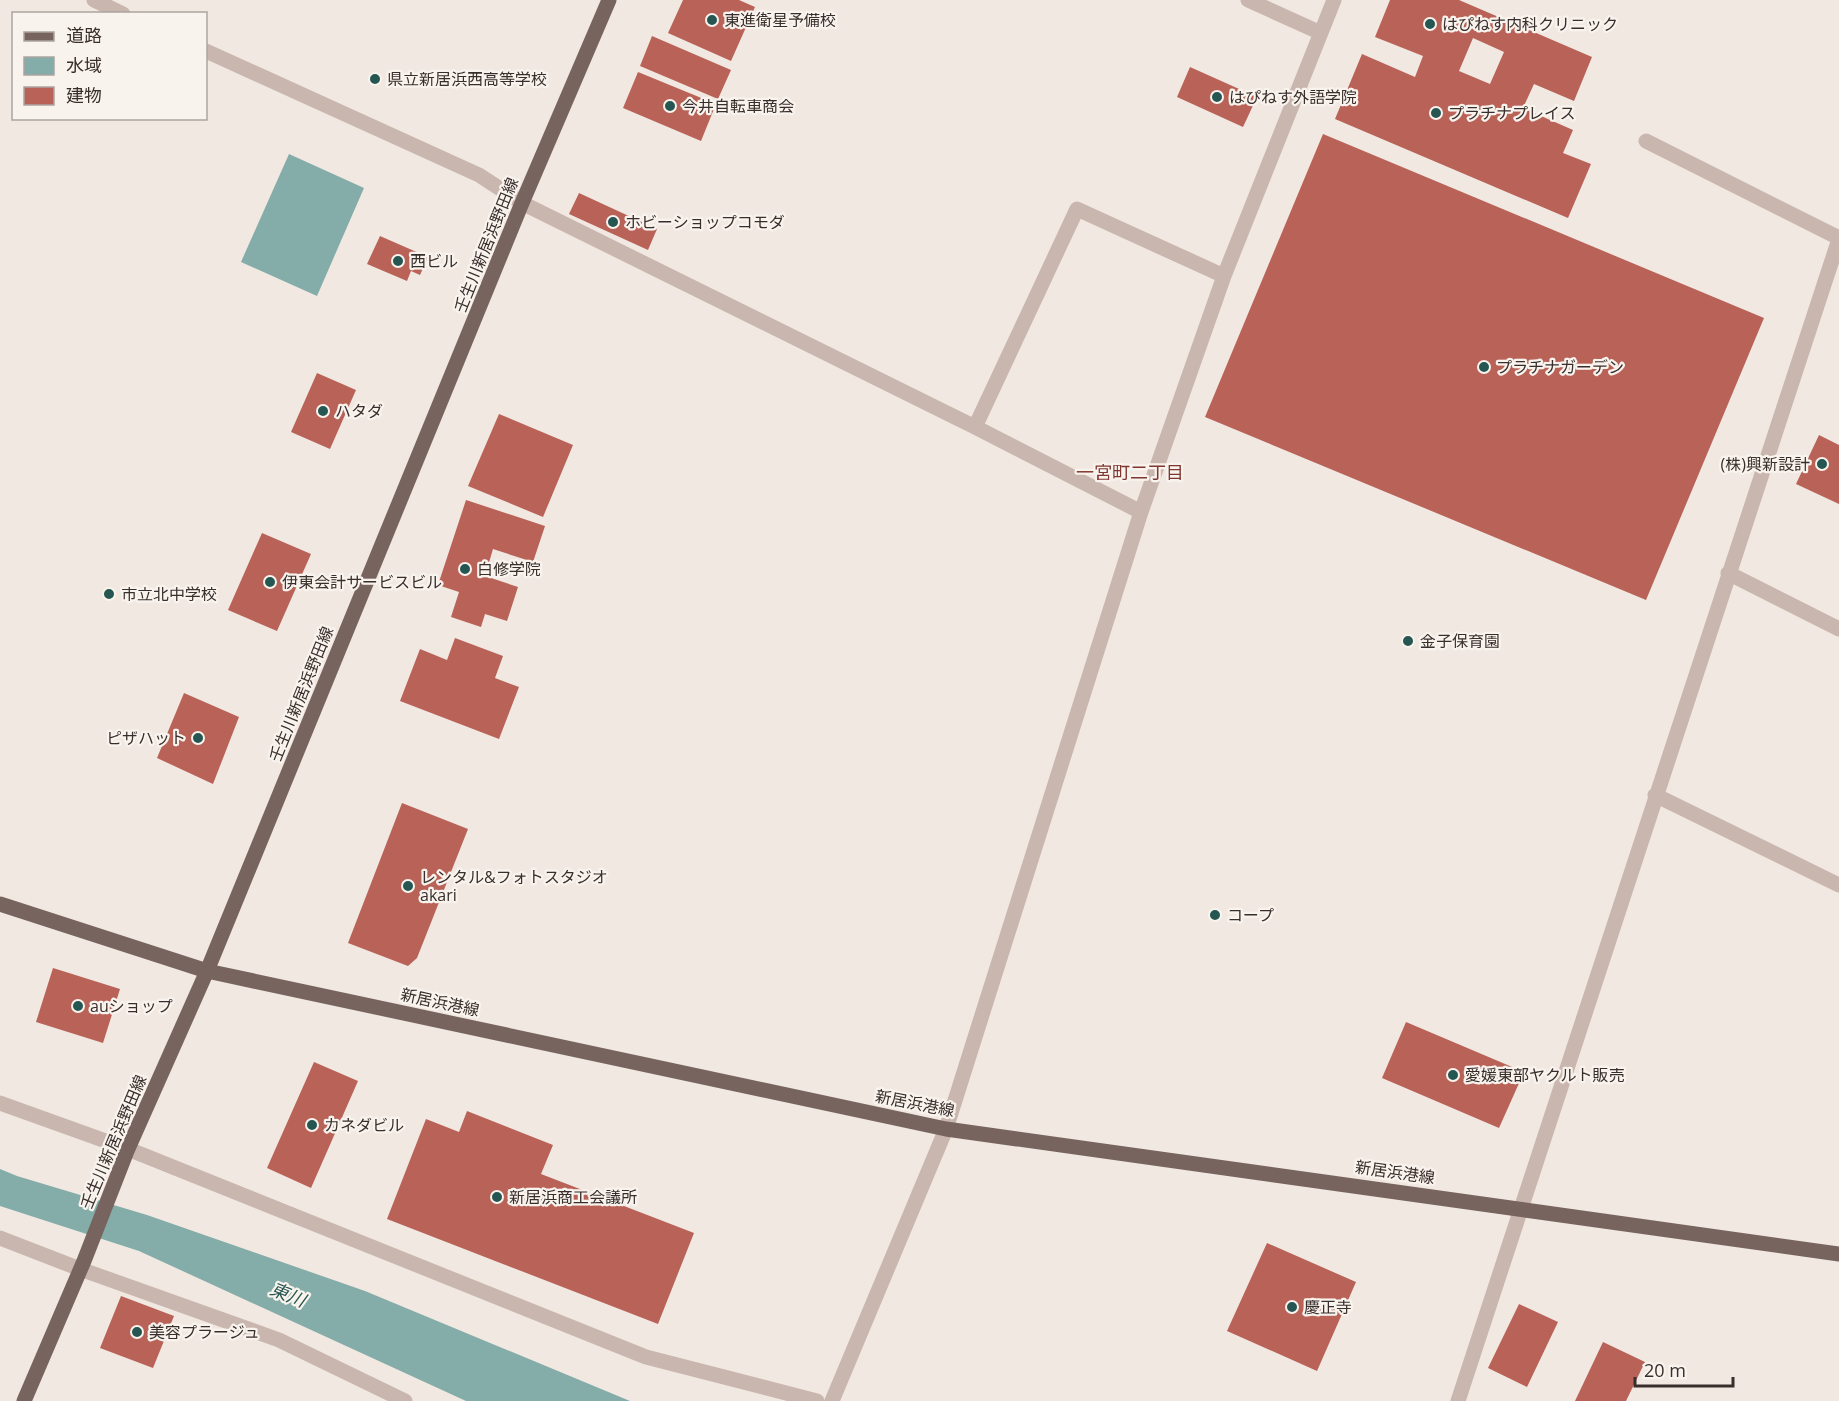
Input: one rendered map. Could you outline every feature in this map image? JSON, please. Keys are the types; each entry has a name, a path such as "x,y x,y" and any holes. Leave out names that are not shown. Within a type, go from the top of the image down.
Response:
{"main road":[{"name":"壬生川新居浜野田線","path":"24,1401 128,1150 207,971 522,203 609,0"},
{"name":"新居浜港線","path":"0,904 207,971 946,1129 1839,1254"}],"street":[{"path":"94,0 119,12"},
{"path":"1248,0 1321,33"},
{"path":"832,1401 946,1129 1141,512 1224,276 1334,0"},
{"path":"207,51 479,175 522,203 1141,512"},
{"path":"1458,1401 1839,238 1646,141"},
{"path":"975,428 1077,208 1224,276"},
{"path":"1728,573 1839,629"},
{"path":"1655,795 1839,885"},
{"path":"0,1102 128,1150 646,1357 817,1401"},
{"path":"0,1238 82,1265 279,1340 405,1401"}],"water":[{"path":"289,154 364,188 317,296 241,262"},
{"name":"東川","path":"0,1169 147,1215 365,1291 630,1401 466,1401 139,1251 0,1206"}],"building":[{"name":"東進衛星予備校","path":"683,0 739,0 755,7 731,61 668,33"},
{"name":"プラチナプレイス","path":"1390,0 1459,0 1592,57 1574,101 1534,84 1523,108 1573,130 1563,153 1591,164 1568,218 1335,119 1362,54 1415,77 1423,56 1375,37","holes":["1473,38 1504,52 1490,84 1459,71"]},
{"path":"652,36 731,70 718,99 640,66"},
{"name":"はぴねす外語学院","path":"1190,67 1257,97 1243,127 1177,97"},
{"name":"今井自転車商会","path":"638,72 716,104 701,141 623,108"},
{"name":"プラチナガーデン","path":"1323,134 1764,318 1646,600 1205,417"},
{"name":"ホビーショップコモダ","path":"579,193 657,229 648,250 569,214"},
{"name":"西ビル","path":"380,236 428,257 420,275 411,271 407,281 367,264"},
{"name":"ハタダ","path":"317,373 356,390 330,449 291,432"},
{"path":"499,414 573,445 543,517 468,486"},
{"name":"(株)興新設計","path":"1819,435 1839,445 1839,504 1796,484"},
{"name":"白修学院","path":"466,500 545,526 533,562 493,549 485,576 518,587 507,621 485,614 481,627 451,617 459,592 438,585"},
{"name":"伊東会計サービスビル","path":"262,533 311,554 277,631 228,610"},
{"path":"455,638 503,656 495,678 519,687 499,739 400,701 420,649 447,660"},
{"name":"ピザハット","path":"184,693 239,717 213,784 157,758"},
{"name":"レンタル&フォトスタジオ akari","path":"402,803 468,829 417,958 408,966 348,943"},
{"name":"auショップ","path":"53,968 120,989 103,1043 36,1022"},
{"name":"愛媛東部ヤクルト販売","path":"1406,1022 1524,1072 1499,1128 1382,1078"},
{"name":"カネダビル","path":"314,1062 358,1081 311,1188 267,1168"},
{"name":"新居浜商工会議所","path":"467,1111 553,1145 541,1174 694,1233 658,1324 387,1219 426,1119 459,1132"},
{"name":"慶正寺","path":"1267,1243 1356,1282 1317,1371 1227,1331"},
{"name":"美容プラージュ","path":"121,1296 174,1316 153,1368 100,1348"},
{"path":"1519,1304 1558,1322 1527,1387 1488,1368"},
{"path":"1603,1342 1645,1362 1626,1401 1575,1401"}],"place":[{"name":"東進衛星予備校","path":"712,20"},
{"name":"はぴねす内科クリニック","path":"1430,24"},
{"name":"県立新居浜西高等学校","path":"375,79"},
{"name":"はぴねす外語学院","path":"1217,97"},
{"name":"今井自転車商会","path":"670,106"},
{"name":"プラチナプレイス","path":"1436,113"},
{"name":"ホビーショップコモダ","path":"613,222"},
{"name":"西ビル","path":"398,261"},
{"name":"プラチナガーデン","path":"1484,367"},
{"name":"ハタダ","path":"323,411"},
{"name":"(株)興新設計","path":"1822,464"},
{"name":"白修学院","path":"465,569"},
{"name":"伊東会計サービスビル","path":"270,582"},
{"name":"市立北中学校","path":"109,594"},
{"name":"金子保育園","path":"1408,641"},
{"name":"ピザハット","path":"198,738"},
{"name":"レンタル&フォトスタジオ akari","path":"408,886"},
{"name":"コープ","path":"1215,915"},
{"name":"auショップ","path":"78,1006"},
{"name":"愛媛東部ヤクルト販売","path":"1453,1075"},
{"name":"カネダビル","path":"312,1125"},
{"name":"新居浜商工会議所","path":"497,1197"},
{"name":"慶正寺","path":"1292,1307"},
{"name":"美容プラージュ","path":"137,1332"}],"district":[{"name":"一宮町二丁目","path":"1130,472"}]}
